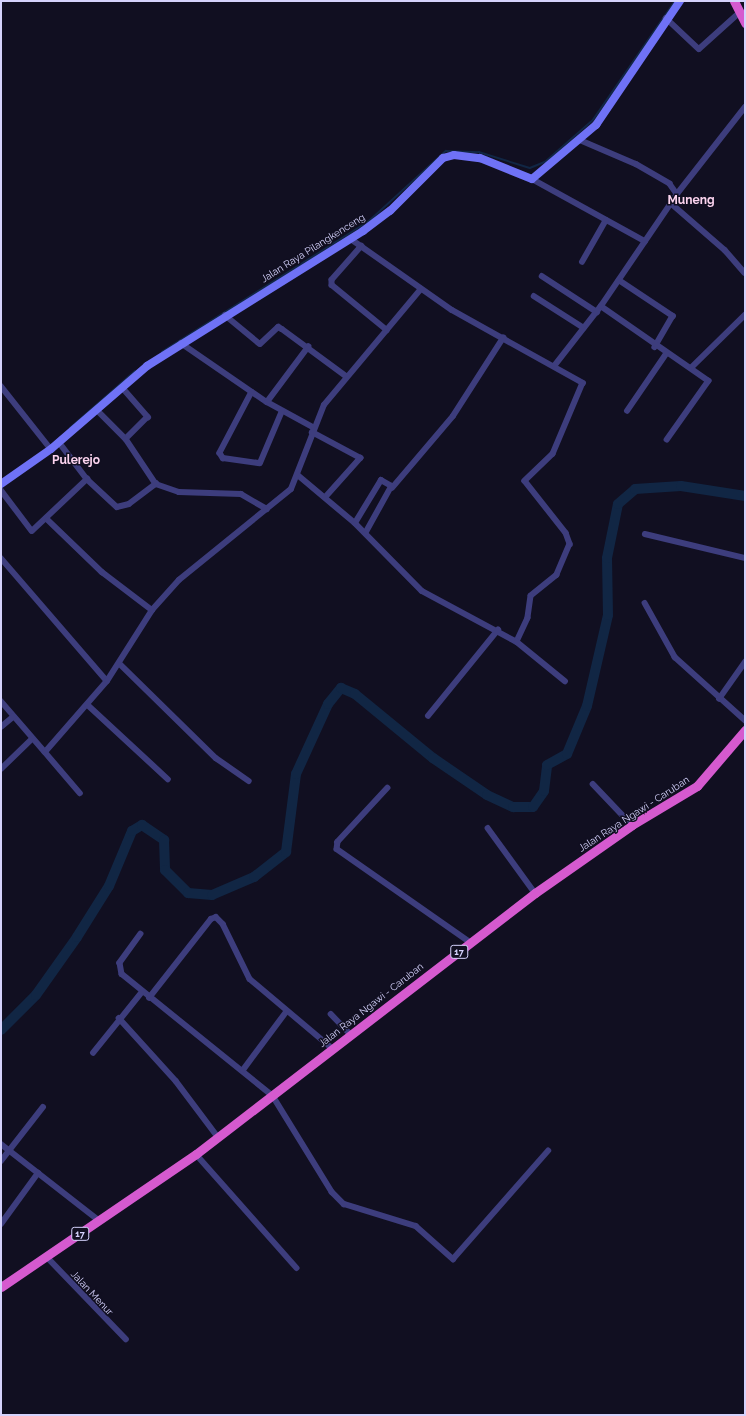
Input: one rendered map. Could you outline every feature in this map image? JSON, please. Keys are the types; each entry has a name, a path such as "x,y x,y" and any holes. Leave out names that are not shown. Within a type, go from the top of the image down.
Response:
{"highway":[{"path":"734,1 745,23"},
{"name":"Jalan Raya Ngawi - Caruban","path":"1,1287 100,1222 218,1138 350,1034 535,893 632,825 697,786 744,733"}],"main road":[{"path":"532,179 580,140 609,108 666,18 680,1"},
{"name":"Jalan Raya Pilangkenceng","path":"1,484 51,449 122,387 181,343 351,239 390,211 438,161 448,156 480,158 532,179"}],"street":[{"path":"666,18 699,49 740,13"},
{"path":"555,366 601,306 672,204 677,194 745,107"},
{"path":"580,140 636,164 670,184 677,194"},
{"path":"532,179 645,241"},
{"path":"672,204 725,250 745,274"},
{"path":"582,262 606,220"},
{"path":"351,239 421,289 503,338 555,366 584,385 553,454 525,480 566,533 570,544 557,575 531,596 528,618 516,642"},
{"path":"362,246 332,280 332,285 388,330"},
{"path":"542,276 596,312"},
{"path":"619,280 673,316 656,347"},
{"path":"45,752 88,705 120,664 152,610 201,559 291,489 298,475 313,429 346,376 388,330 421,289"},
{"path":"534,296 584,328"},
{"path":"601,306 666,354 692,367 707,378 708,386 667,440"},
{"path":"692,367 745,315"},
{"path":"224,316 260,344 279,327 346,376"},
{"path":"366,533 392,488 424,455 453,416 503,338"},
{"path":"181,343 267,402 361,458 326,497"},
{"path":"267,402 308,347"},
{"path":"627,411 666,354"},
{"path":"1,386 51,449"},
{"path":"122,387 148,417 126,439"},
{"path":"252,392 220,454 223,458 260,463 282,411"},
{"path":"97,410 126,439 156,484 179,492 241,494 267,509"},
{"path":"58,442 87,479 121,508 156,484"},
{"path":"298,475 326,497 366,533 422,591 498,630 516,642 564,681"},
{"path":"1,490 30,531 48,520 87,479"},
{"path":"355,523 381,480 392,488"},
{"path":"48,520 102,572 152,610"},
{"path":"645,534 745,558"},
{"path":"1,558 107,681"},
{"path":"644,603 675,657 719,699 745,720"},
{"path":"428,716 498,630"},
{"path":"719,699 745,662"},
{"path":"120,664 216,758 248,781"},
{"path":"1,701 13,717 80,793"},
{"path":"88,705 168,779"},
{"path":"1,727 13,717"},
{"path":"1,769 32,739"},
{"path":"593,784 632,825"},
{"path":"388,788 338,842 337,849 471,943"},
{"path":"488,828 535,893"},
{"path":"149,998 206,924 216,917 250,979 286,1012 333,1048"},
{"path":"141,934 119,969 149,998 273,1096 339,1201 416,1226 453,1259 548,1150"},
{"path":"93,1053 118,1018 142,992"},
{"path":"242,1070 286,1012"},
{"path":"331,1014 350,1034"},
{"path":"118,1018 176,1081 218,1138"},
{"path":"1,1161 43,1107"},
{"path":"1,1144 100,1222"},
{"path":"196,1154 297,1268"},
{"path":"1,1224 38,1173"},
{"name":"Jalan Menur","path":"47,1257 126,1339"}],"waterway":[{"path":"162,352 369,221 446,151 479,152 530,168 545,162 593,120 675,1"},
{"path":"70,428 135,371"},
{"path":"1,1030 36,995 77,937 109,886 132,831 142,825 164,840 165,870 188,893 212,895 254,877 286,852 296,774 328,704 341,688 355,694 433,758 487,795 513,807 533,807 544,791 547,765 567,754 587,706 608,615 607,558 618,504 635,489 681,486 745,496"}],"district":[{"name":"Muneng","path":"691,201"},
{"name":"Pulerejo","path":"76,461"}]}
